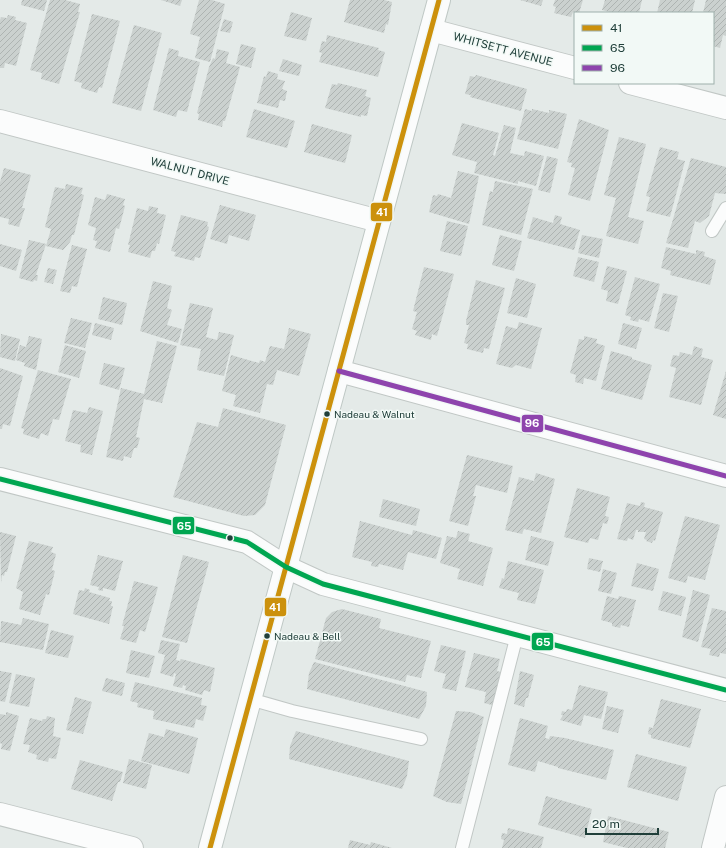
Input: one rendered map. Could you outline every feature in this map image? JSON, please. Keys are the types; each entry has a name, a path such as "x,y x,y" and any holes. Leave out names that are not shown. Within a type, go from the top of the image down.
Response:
{"street":[{"path":"210,848 439,0"},
{"name":"WHITSETT AVENUE","path":"431,30 574,68"},
{"path":"634,84 726,108"},
{"name":"WALNUT DRIVE","path":"0,121 379,221"},
{"path":"339,371 726,476"},
{"path":"0,479 247,542 286,567 323,584 726,690"},
{"path":"713,848 726,797"},
{"path":"0,814 132,848"}],"lane":[{"path":"712,231 726,208"},
{"path":"462,848 517,635"},
{"path":"250,699 292,711 421,739"}],"building":[{"path":"22,0 47,0 44,11 21,5"},
{"path":"50,0 65,0 80,4 78,12 80,12 59,84 41,79 42,73 30,70"},
{"path":"161,0 182,0 180,6"},
{"path":"199,0 212,0 225,4 210,62 195,58 200,37 190,34"},
{"path":"350,0 384,0 392,2 388,25 386,24 384,33 344,22"},
{"path":"520,0 543,0 541,6"},
{"path":"555,0 583,0 579,12 573,12 571,17 554,13 556,7 553,6"},
{"path":"605,0 642,0 639,12 609,12 602,10"},
{"path":"660,0 695,0 692,12 657,12"},
{"path":"706,0 726,0 726,36 723,35 720,48 714,46 714,12 703,12"},
{"path":"291,12 312,18 306,41 284,36"},
{"path":"92,14 120,21 102,88 99,87 97,93 81,88 82,83 74,81"},
{"path":"8,15 16,17 15,20 27,23 16,66 5,63 4,68 0,68 0,20 1,17 7,18"},
{"path":"224,19 233,22 230,33 220,31"},
{"path":"134,25 162,33 141,111 112,103"},
{"path":"327,35 379,48 378,50 385,52 378,77 319,62 322,53 319,52 322,41 326,42"},
{"path":"241,44 256,48 251,68 236,64"},
{"path":"169,48 179,51 178,56 200,62 187,112 178,110 176,117 153,110"},
{"path":"217,49 229,52 226,63 240,67 222,127 198,120 199,114 197,113 209,67 213,58 215,59"},
{"path":"283,59 302,65 299,76 279,71"},
{"path":"268,71 278,74 277,79 285,81 282,89 287,91 285,101 280,100 278,108 257,103 264,76 266,77"},
{"path":"476,75 527,89 521,111 470,97 471,95 465,94 470,76 475,77"},
{"path":"338,83 367,90 365,96 371,98 367,116 361,115 361,117 325,108 332,84 337,85"},
{"path":"254,109 295,121 287,148 246,137"},
{"path":"525,109 549,113 549,110 567,114 558,149 517,139"},
{"path":"579,119 609,130 590,201 568,195 575,168 571,167 572,163 567,162"},
{"path":"462,123 499,133 493,155 495,156 504,125 516,128 510,153 524,156 525,151 544,156 536,186 518,181 518,184 474,173 477,162 452,155"},
{"path":"312,124 352,135 345,163 304,152"},
{"path":"619,137 646,144 628,217 644,221 638,244 606,236 616,198 604,195"},
{"path":"660,147 679,152 677,159 685,161 670,217 646,211 650,197 646,196"},
{"path":"547,156 558,159 550,193 538,190"},
{"path":"691,158 726,167 726,194 715,193 709,216 700,223 695,221 688,248 666,243"},
{"path":"4,168 31,175 22,208 25,208 19,227 8,224 9,219 0,217 0,182"},
{"path":"458,171 479,176 469,224 429,212 433,195 437,196 438,194 451,198"},
{"path":"495,181 533,189 521,235 482,225 490,191 493,192"},
{"path":"66,184 83,188 81,194 84,195 74,235 72,235 70,242 63,250 46,246 51,229 45,227 55,187 65,189"},
{"path":"107,194 125,199 123,205 125,206 119,229 116,228 110,252 95,248 97,241 93,240 96,228 88,225 95,197 105,200"},
{"path":"220,205 256,215 249,241 229,235 227,244 210,239"},
{"path":"149,206 158,208 157,213 166,215 159,244 157,243 155,251 152,251 150,258 128,252 130,245 128,245 137,208 148,211"},
{"path":"181,215 208,222 207,226 209,227 200,258 195,257 194,261 174,256 176,252 171,251"},
{"path":"555,215 562,217 560,224 580,230 574,250 527,238 533,217 553,223"},
{"path":"447,221 468,226 461,256 440,251"},
{"path":"500,235 522,241 514,271 492,265"},
{"path":"582,235 603,239 599,258 578,253"},
{"path":"29,240 46,244 36,275 38,275 37,281 34,280 33,282 19,278"},
{"path":"0,244 22,250 16,271 0,266"},
{"path":"72,245 87,249 77,287 72,286 70,293 60,291"},
{"path":"666,247 696,254 696,250 705,252 704,256 716,260 710,285 670,275 671,271 661,268"},
{"path":"578,257 599,262 594,282 573,276"},
{"path":"607,266 627,271 618,304 606,301 608,291 601,289"},
{"path":"424,267 454,274 437,336 432,334 431,340 415,335 417,331 412,329 417,312 413,311"},
{"path":"48,268 57,270 53,284 44,282"},
{"path":"635,277 660,284 649,322 639,319 638,322 630,320 631,317 625,315"},
{"path":"516,278 536,284 527,318 507,313"},
{"path":"476,280 505,288 489,349 484,348 483,353 467,349 468,344 464,343 469,325 466,325 466,321"},
{"path":"153,281 172,286 167,308 172,310 167,325 182,329 178,343 140,331"},
{"path":"663,293 678,296 669,332 654,328"},
{"path":"103,297 127,303 122,325 98,319"},
{"path":"190,303 213,308 206,337 217,340 219,332 234,335 224,376 197,370 201,349 180,345"},
{"path":"71,318 92,323 85,348 64,343"},
{"path":"519,322 542,328 531,369 516,365 512,368 496,364 506,326 517,329"},
{"path":"95,323 114,328 111,340 92,335"},
{"path":"623,323 642,328 636,349 618,344"},
{"path":"289,328 311,334 299,376 277,370 273,385 267,384 260,413 233,406 236,395 222,391 231,355 259,363 260,360 265,362 270,346 284,349"},
{"path":"1,334 20,339 15,361 0,357"},
{"path":"29,336 42,339 36,370 24,366 25,363 16,360 20,345 26,347"},
{"path":"584,336 597,339 596,343 605,346 596,381 584,378 583,384 575,382 576,375 570,373 579,339 584,340"},
{"path":"157,341 177,346 162,403 144,399 136,437 140,438 137,448 134,448 131,458 124,456 123,461 106,457 121,388 144,394"},
{"path":"65,345 86,351 79,378 58,372"},
{"path":"694,346 703,349 701,357 713,360 701,405 669,397 676,368 670,366 673,355 679,356 680,352 692,355"},
{"path":"611,351 652,365 642,400 601,389"},
{"path":"104,363 125,368 119,390 99,384"},
{"path":"0,368 23,376 10,426 3,424 2,429 0,429"},
{"path":"38,370 71,379 59,420 53,419 48,436 41,433 39,439 23,434 24,429 21,428"},
{"path":"726,371 726,419 713,415"},
{"path":"89,407 103,411 92,455 80,452 81,445 65,441 73,410 87,413"},
{"path":"223,408 286,425 265,505 255,515 244,516 173,497 197,422 218,427"},
{"path":"467,455 513,466 507,493 476,485 473,496 476,496 468,526 449,521"},
{"path":"536,473 555,479 541,533 524,529 522,534 505,530 519,477 534,481"},
{"path":"577,488 610,497 605,516 609,517 607,524 603,523 598,540 590,538 588,543 564,537"},
{"path":"383,499 420,509 416,526 379,517"},
{"path":"641,502 645,503 644,507 663,512 655,541 653,540 652,543 646,541 647,540 644,539 646,532 638,532 638,530 636,530 633,540 628,538 627,541 617,539 627,503 640,506"},
{"path":"685,516 720,525 705,580 688,576 686,583 668,578"},
{"path":"360,521 412,535 413,530 442,538 436,559 408,552 403,570 379,564 378,567 371,566 372,562 352,557"},
{"path":"458,531 470,534 468,541 493,548 483,586 457,579 460,569 440,563 447,536 456,538"},
{"path":"0,532 16,536 7,572 5,572 4,576 2,575 1,583"},
{"path":"531,536 554,542 548,566 525,560"},
{"path":"29,541 53,547 51,552 56,554 52,570 55,571 49,595 46,594 40,615 19,609 23,592 16,588"},
{"path":"98,555 123,561 115,591 103,588 103,591 98,590 99,587 90,585"},
{"path":"183,555 209,562 187,643 162,637"},
{"path":"589,558 603,561 600,572 587,569"},
{"path":"508,561 544,570 535,604 517,600 519,593 499,588 502,578 504,579"},
{"path":"637,563 659,569 653,591 631,586"},
{"path":"603,569 617,573 611,594 598,591"},
{"path":"134,581 158,587 145,632 140,630 136,643 120,639"},
{"path":"85,588 90,590 89,592 110,598 109,601 112,601 111,606 113,606 109,624 73,614 79,590 84,591"},
{"path":"693,590 710,595 698,642 682,637"},
{"path":"663,591 686,597 681,616 658,610"},
{"path":"607,596 618,599 619,596 636,600 629,627 621,625 620,628 612,626 612,623 601,620"},
{"path":"712,608 726,611 726,654 720,653 719,657 709,655 711,649 701,647"},
{"path":"342,609 381,619 379,628 431,641 421,678 407,675 405,682 315,659 326,618 332,612"},
{"path":"23,618 49,624 43,650 0,642 1,621 21,625"},
{"path":"51,630 74,636 68,658 45,653"},
{"path":"161,640 180,644 176,660 180,661 181,659 215,668 210,692 204,690 202,695 185,690 186,686 183,685 182,688 173,686 176,674 174,673 173,677 160,673 165,655 158,653"},
{"path":"441,645 466,651 456,691 442,688 446,674 434,671"},
{"path":"131,650 155,656 149,678 126,673"},
{"path":"474,653 500,659 497,671 504,673 496,706 484,703 486,692 465,687"},
{"path":"314,662 427,692 426,706 419,719 307,689 309,673"},
{"path":"0,671 12,673 5,702 0,701"},
{"path":"520,671 534,675 524,707 514,704"},
{"path":"16,674 35,678 29,707 9,703"},
{"path":"106,678 125,683 122,696 102,691"},
{"path":"135,682 202,698 201,705 207,706 203,721 196,719 194,728 153,719 154,711 137,707 138,703 130,701"},
{"path":"579,685 608,692 601,719 584,715 581,726 560,720 563,715 561,715 562,711 566,712 567,709 572,710"},
{"path":"75,697 92,702 83,734 66,730"},
{"path":"661,699 701,709 690,748 651,738 651,735 648,734 649,727 653,728"},
{"path":"607,706 624,710 618,733 602,729"},
{"path":"456,711 471,712 484,717 461,804 447,802 433,796"},
{"path":"6,712 19,716 10,751 1,749 2,744 0,743 0,714 6,715"},
{"path":"47,716 55,718 53,736 61,738 56,759 49,758 48,762 36,759 37,755 28,752 30,745 23,744 30,718 42,721 43,719 46,719"},
{"path":"520,718 548,726 545,738 549,739 550,736 565,738 614,750 606,780 558,768 538,761 535,772 508,765"},
{"path":"166,729 198,738 189,774 141,761 149,733 164,737"},
{"path":"296,731 409,761 407,776 402,789 289,759 290,746"},
{"path":"636,754 687,767 678,801 627,787"},
{"path":"129,759 152,765 146,789 123,783"},
{"path":"80,760 123,772 112,801 71,789"},
{"path":"546,796 592,809 585,838 538,825"},
{"path":"608,816 669,832 665,848 627,848 603,842"},
{"path":"508,828 544,837 541,848 502,848 504,840 501,839 502,833 507,834"},
{"path":"350,840 370,845 371,842 392,848 348,848"}],"transit line":[{"name":"41","path":"210,848 439,0"},
{"name":"96","path":"339,371 726,476"},
{"name":"65","path":"0,479 247,542 286,567 323,584 726,690"}],"place":[{"name":"Nadeau & Walnut","path":"327,414"},
{"name":"Nadeau & Bell","path":"267,636"}]}
